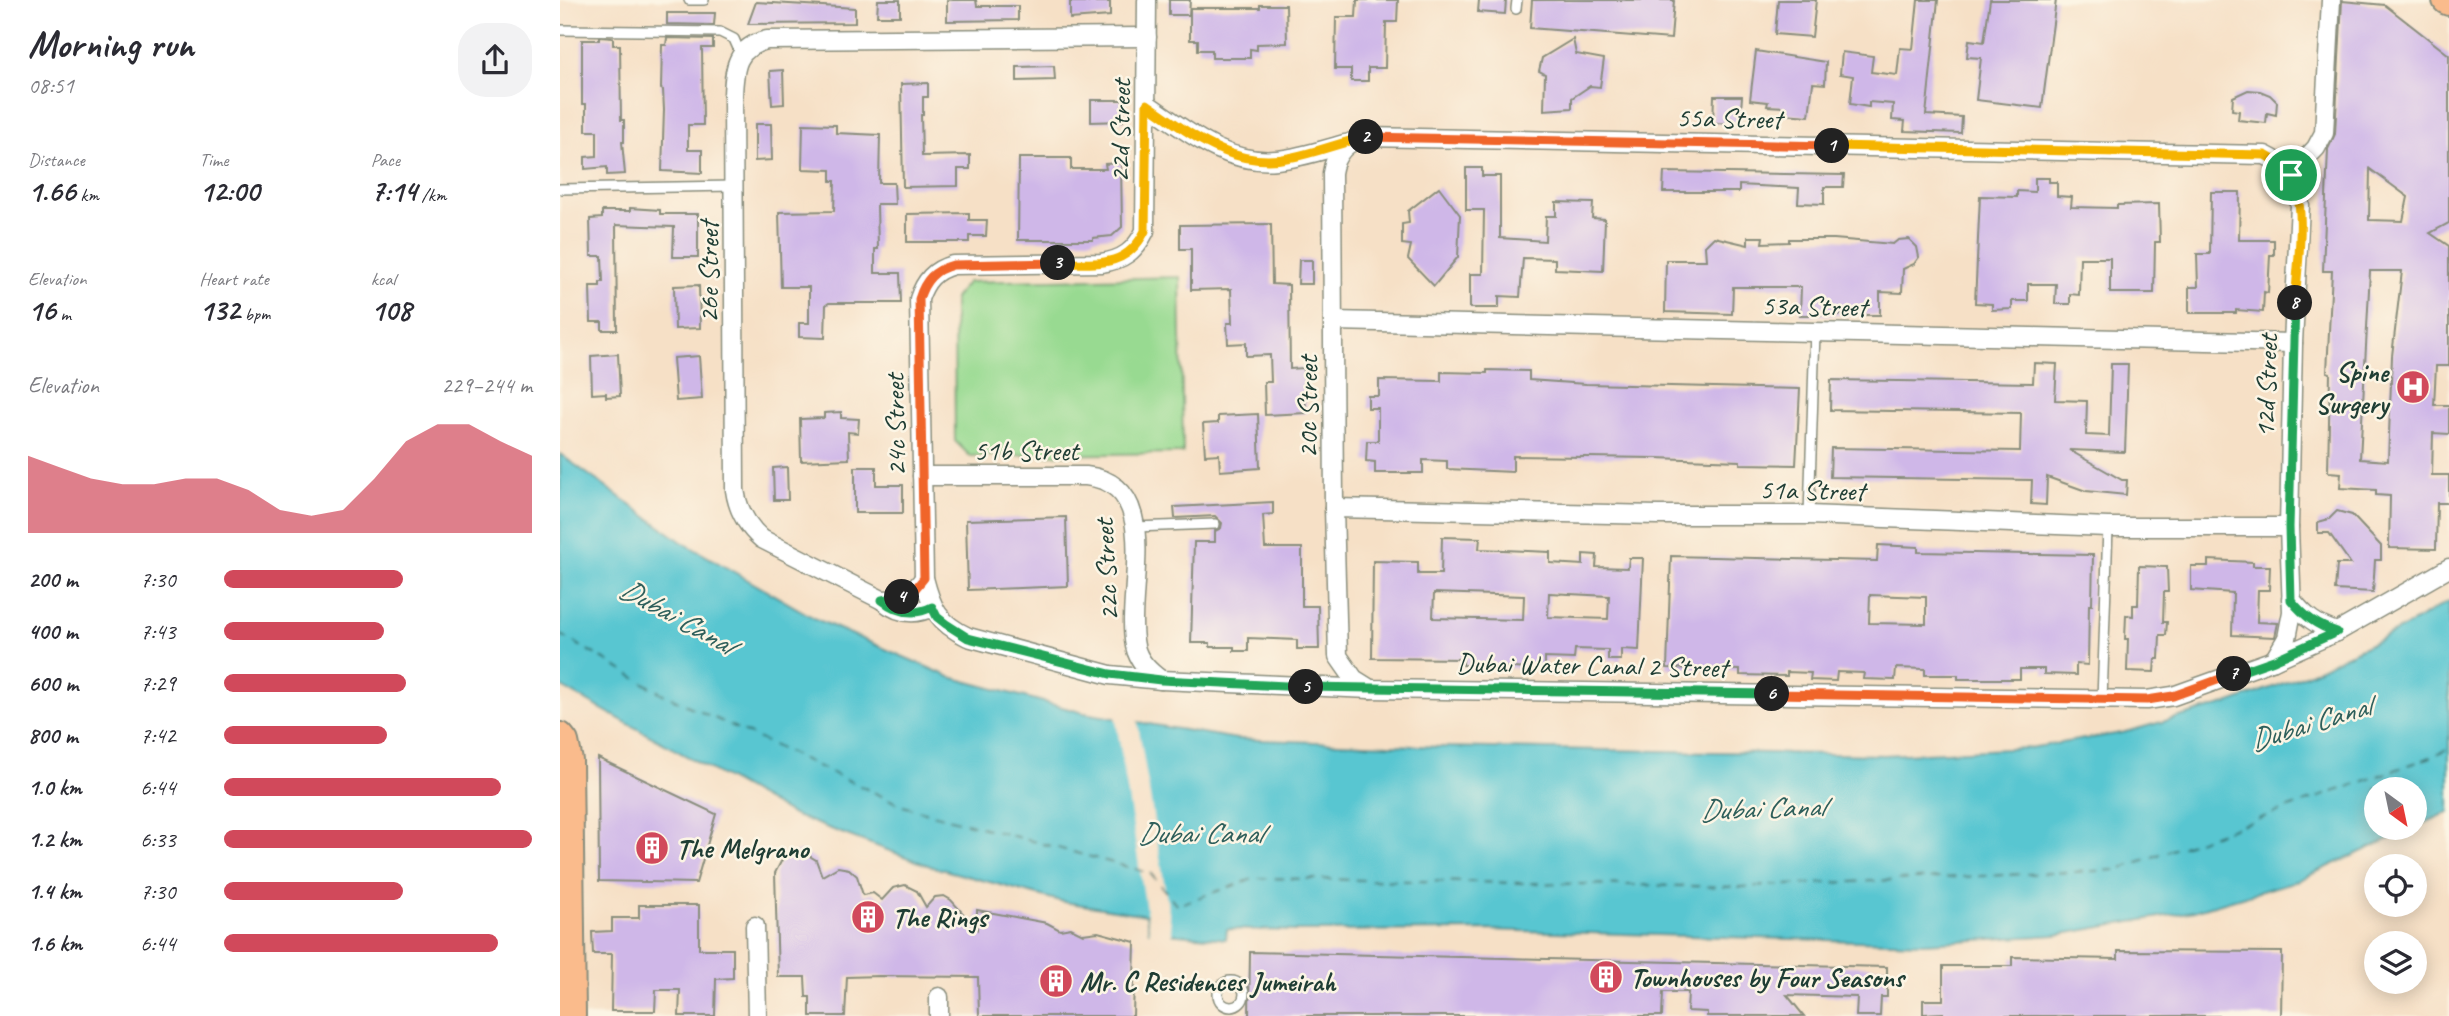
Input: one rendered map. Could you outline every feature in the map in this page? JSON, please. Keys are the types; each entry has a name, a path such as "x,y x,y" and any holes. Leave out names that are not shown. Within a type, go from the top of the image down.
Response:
{"main road":[{"path":"560,737 564,742 568,761 571,1016"}],"street":[{"name":"22d Street","path":"932,275 941,268 953,265 1101,263 1126,256 1138,244 1145,231 1147,0"},
{"path":"2291,175 2316,148 2324,133 2330,0"},
{"path":"741,55 753,45 767,40 1147,37"},
{"name":"26e Street","path":"741,55 734,72 735,491 741,514 750,528 762,539 882,600"},
{"name":"55a Street","path":"1147,104 1214,149 1242,158 1283,159 1341,151 1366,137 2265,155 2284,166 2291,175"},
{"name":"20c Street","path":"1338,656 1334,508 1332,173 1341,151"},
{"name":"12d Street","path":"2274,660 2291,625 2289,527 2293,343 2300,205 2291,175"},
{"name":"24c Street","path":"924,578 919,299 923,286 932,275"},
{"name":"53a Street","path":"1333,321 2293,343"},
{"name":"51b Street","path":"922,476 1086,476 1109,482 1124,495"},
{"name":"22c Street","path":"1124,495 1133,513 1135,527 1135,644 1144,665 1161,680"},
{"name":"51a Street","path":"1334,508 1658,515 1809,515 2108,527 2289,527"},
{"name":"Dubai Water Canal 2 Street","path":"932,607 937,617 968,638 1110,674 1161,680 1370,689 2147,700 2173,696 2274,660 2337,632 2449,568"},
{"path":"882,600 903,597 915,589 924,578"},
{"path":"882,600 897,610 906,612 924,611 932,607 924,578"},
{"path":"2291,600 2316,623 2337,632"},
{"name":"22c Street","path":"1110,674 1125,662 1135,644"},
{"path":"1310,687 1324,678 1338,656 1354,679 1370,689"},
{"path":"755,926 757,1016"},
{"path":"939,997 939,1016"}],"lane":[{"path":"689,0 702,0"},
{"path":"560,30 720,32 734,39 741,55"},
{"path":"560,189 734,186"},
{"path":"1809,515 1815,332"},
{"path":"1135,527 1215,524"},
{"path":"2102,700 2108,527"}],"green space":[{"path":"1180,277 1183,453 970,456 955,441 954,298 968,282"}],"water":[{"name":"Dubai Canal","path":"560,454 682,542 816,619 950,677 1084,713 1237,739 1440,747 1884,755 2029,748 2122,733 2230,703 2308,674 2403,628 2449,601 2449,812 2427,822 2427,777 2364,777 2364,840 2387,840 2299,880 2194,911 2056,935 1924,943 1488,930 1227,929 1226,939 1149,931 1146,915 1064,902 933,867 793,815 560,686"}],"pier":[{"path":"1115,714 1137,718 1173,937 1150,934"}],"building":[{"path":"878,0 900,0 900,16 877,16"},
{"path":"947,0 976,0 977,6 1018,6 1018,20 947,21"},
{"path":"1169,0 1190,0 1189,15 1169,15"},
{"path":"1357,0 1398,0 1397,22 1386,22 1385,68 1368,68 1368,81 1351,81 1351,69 1335,69 1336,17 1356,17"},
{"path":"1479,0 1506,0 1505,14 1478,12"},
{"path":"1532,0 1674,0 1671,39 1530,28"},
{"path":"1778,0 1816,0 1812,37 1775,34"},
{"path":"1918,0 1938,0 1926,115 1962,117 1961,133 1904,131 1905,121 1892,120 1893,104 1869,102 1869,107 1850,104 1853,76 1840,74 1842,52 1873,56 1871,72 1897,75 1900,48 1913,49"},
{"path":"1990,0 2056,0 2042,108 1976,100 1981,58 1967,57 1969,40 1984,42"},
{"path":"2342,1 2385,5 2449,55 2449,223 2430,233 2449,246 2449,366 2436,366 2434,405 2449,405 2449,434 2433,433 2432,475 2449,475 2449,503 2437,503 2436,549 2389,548 2390,496 2376,495 2376,490 2340,488 2341,473 2328,472 2330,373 2327,372 2332,271 2323,271 2328,149 2335,134","holes":["2370,169 2408,197 2403,221 2369,220","2370,271 2402,271 2392,356 2388,461 2360,459"]},
{"path":"756,2 855,8 855,23 748,24"},
{"path":"1070,2 1110,2 1110,16 1070,19"},
{"path":"1260,5 1286,5 1287,43 1257,44 1257,50 1250,49 1250,58 1212,58 1212,50 1198,50 1198,40 1190,40 1190,8 1260,8"},
{"path":"667,13 715,13 714,25 667,24"},
{"path":"599,37 613,38 613,45 620,45 625,174 607,175 607,167 585,169 585,157 597,156 597,131 586,131 586,104 582,104 582,40 599,40"},
{"path":"667,38 713,39 713,48 702,48 703,125 688,125 688,150 702,150 702,173 662,171 662,45 666,45"},
{"path":"1573,39 1576,54 1604,59 1600,87 1590,86 1572,98 1572,108 1544,110 1545,74 1539,71 1542,58"},
{"path":"1756,51 1826,62 1825,84 1813,83 1809,116 1784,114 1785,107 1767,106 1768,102 1750,100"},
{"path":"1054,66 1055,80 1017,81 1017,67"},
{"path":"783,70 784,104 772,105 770,71"},
{"path":"928,83 928,97 923,97 921,115 922,156 970,155 970,169 958,169 958,186 903,187 901,84"},
{"path":"2248,90 2270,95 2277,102 2276,115 2267,113 2266,123 2238,120 2239,111 2232,110 2233,97"},
{"path":"1714,96 1742,96 1740,124 1713,123"},
{"path":"1091,100 1123,100 1123,121 1091,122"},
{"path":"755,124 771,124 772,160 755,161"},
{"path":"803,124 836,125 836,133 880,135 879,183 894,183 895,204 877,204 878,249 875,249 875,273 900,273 901,303 829,303 826,305 825,338 799,337 799,323 809,323 809,287 781,287 779,212 834,211 835,181 831,181 831,170 802,169"},
{"path":"1019,158 1071,158 1071,169 1106,169 1105,164 1121,163 1122,227 1112,236 1093,240 1018,240"},
{"path":"1466,168 1482,168 1482,176 1500,176 1500,238 1545,241 1546,216 1556,216 1556,202 1593,203 1592,218 1605,219 1603,271 1555,269 1555,259 1523,258 1520,297 1499,296 1499,308 1470,308 1470,274 1483,274 1484,210 1466,210"},
{"path":"1664,172 1844,175 1843,187 1824,187 1824,204 1798,203 1799,188 1739,185 1739,192 1663,192"},
{"path":"2035,178 2049,178 2049,182 2057,182 2057,196 2072,197 2071,207 2117,208 2117,205 2159,204 2160,242 2155,242 2154,293 2110,293 2110,258 2080,258 2079,295 2070,294 2070,304 2055,304 2056,284 2028,284 2028,301 2012,301 2012,309 1992,310 1992,304 1975,303 1980,196 2017,197 2017,191 2035,192"},
{"path":"1439,187 1460,215 1458,257 1434,286 1408,259 1411,245 1402,244 1402,224 1409,223 1408,211"},
{"path":"2211,192 2240,192 2239,240 2274,240 2274,255 2270,255 2268,293 2264,292 2263,312 2236,310 2236,313 2189,313 2189,287 2198,287 2197,254 2210,254"},
{"path":"630,208 660,210 660,214 698,214 698,257 673,257 674,227 616,225 617,330 602,330 602,322 591,322 590,286 600,286 600,282 603,282 602,256 591,256 590,219 602,218 602,211 630,211"},
{"path":"969,213 969,220 987,220 986,236 969,236 969,242 907,242 907,214"},
{"path":"1271,224 1272,284 1289,285 1290,369 1304,368 1306,413 1265,415 1264,382 1271,382 1270,355 1246,356 1246,343 1228,344 1227,323 1232,323 1231,289 1191,290 1191,249 1180,249 1180,225"},
{"path":"1714,237 1748,245 1748,237 1763,237 1762,243 1789,242 1789,239 1834,239 1893,244 1898,240 1909,239 1917,247 1919,257 1914,264 1903,269 1902,293 1880,292 1880,315 1800,315 1801,287 1733,287 1732,314 1665,312 1666,260 1706,260 1705,246"},
{"path":"1299,260 1312,260 1312,284 1298,284"},
{"path":"699,285 700,328 675,329 674,286"},
{"path":"618,354 620,396 592,394 591,356"},
{"path":"699,356 702,399 676,401 673,358"},
{"path":"2034,363 2057,364 2055,400 2087,401 2086,435 2109,436 2111,364 2128,364 2125,452 2069,450 2122,480 2127,480 2126,495 2086,491 2047,477 2046,505 2031,504 2032,480 1830,477 1831,448 2020,451 2021,413 1830,410 1831,380 2033,383"},
{"path":"1487,370 1529,371 1529,380 1586,384 1800,389 1796,465 1656,458 1513,456 1513,472 1447,469 1447,461 1423,460 1423,473 1375,473 1375,462 1366,461 1367,441 1378,441 1378,408 1368,408 1368,396 1379,396 1379,380 1441,381 1441,372 1487,373"},
{"path":"841,412 841,418 859,419 858,433 848,432 849,459 801,461 800,419 824,418 824,413"},
{"path":"1258,414 1260,468 1220,471 1219,454 1205,455 1203,424 1218,423 1218,416"},
{"path":"787,467 788,500 774,500 773,468"},
{"path":"855,467 876,467 876,485 903,485 903,513 855,513"},
{"path":"1273,502 1273,514 1263,515 1265,548 1302,548 1302,606 1318,606 1319,649 1297,649 1297,640 1248,638 1248,651 1234,651 1234,647 1210,647 1210,643 1191,643 1194,542 1215,542 1215,531 1221,528 1222,523 1215,516 1175,518 1174,507"},
{"path":"2337,511 2352,515 2381,546 2381,560 2375,560 2373,592 2335,590 2337,564 2351,564 2329,533 2318,533 2318,522 2329,519"},
{"path":"1066,517 1068,586 968,590 966,520"},
{"path":"1442,537 1480,538 1479,549 1550,552 1550,563 1583,565 1583,554 1597,555 1596,567 1628,568 1629,558 1643,558 1639,650 1621,649 1621,660 1608,660 1608,650 1575,649 1574,659 1545,658 1545,670 1463,665 1463,659 1372,658 1373,561 1418,562 1418,574 1441,574","holes":["1434,593 1524,596 1523,620 1433,618","1549,593 1609,596 1608,619 1548,617"]},
{"path":"1878,545 1918,547 1918,552 2093,555 2088,665 2076,664 2076,675 2044,674 2044,669 2020,669 2020,679 1958,679 1958,675 1925,675 1925,669 1896,668 1895,680 1863,679 1864,673 1837,672 1836,681 1810,680 1811,673 1787,672 1787,676 1740,675 1740,670 1667,668 1671,556 1877,561","holes":["1870,595 1926,597 1926,624 1869,623"]},
{"path":"2208,560 2253,562 2253,566 2270,566 2269,590 2258,590 2257,622 2278,623 2275,637 2232,635 2233,593 2191,590 2191,566 2208,566"},
{"path":"2139,566 2167,567 2168,592 2164,592 2163,622 2167,622 2166,635 2160,635 2159,659 2155,659 2154,672 2127,671 2126,615 2133,616 2133,605 2138,605"},
{"name":"The Melgrano","path":"598,758 716,814 696,883 599,881"},
{"path":"801,851 816,860 822,876 838,867 849,869 857,876 863,895 873,893 882,900 893,888 905,885 917,891 926,907 935,897 944,896 951,900 977,929 977,910 1047,923 1060,930 1071,928 1083,934 1098,932 1135,942 1133,1016 979,1016 978,977 879,976 847,977 845,1016 810,1016 810,997 806,997 805,977 778,977 775,873 784,856"},
{"path":"639,905 699,905 699,949 733,949 733,978 716,979 715,1016 679,1016 680,990 656,990 655,1011 611,1011 612,954 593,954 592,932 612,931 612,918 639,918"},
{"path":"2118,951 2282,952 2281,1016 1923,1014 1923,1000 1943,1000 1943,966 2012,966 2012,957 2118,959"},
{"path":"1250,952 1887,967 1887,997 1881,997 1880,1016 1856,1016 1857,997 1787,995 1804,1016 1707,1016 1707,1012 1687,1011 1688,992 1663,992 1662,1016 1249,1016"}],"ferry route":[{"path":"560,634 663,694 903,806 1150,873 1177,905 1256,878 1740,887 2116,870 2431,757 2449,748"}],"place":[{"name":"Spine Surgery","path":"2413,387"},
{"name":"The Melgrano","path":"652,848"},
{"name":"The Rings","path":"868,917"},
{"name":"Townhouses by Four Seasons","path":"1606,977"},
{"name":"Mr. C Residences Jumeirah","path":"1056,981"}],"route":[{"path":"1147,104 1214,149 1259,160 1291,158 1366,137 2265,155 2284,166 2291,175 2300,205 2293,343 2289,527 2291,600 2307,617 2337,632 2274,660 2173,696 2126,701 1370,689 1134,678 968,638 937,617 932,607 924,611 906,612 889,606 882,600 903,597 915,589 924,578 919,299 923,286 941,268 953,265 1101,263 1126,256 1138,244 1145,231 1147,104"}]}
